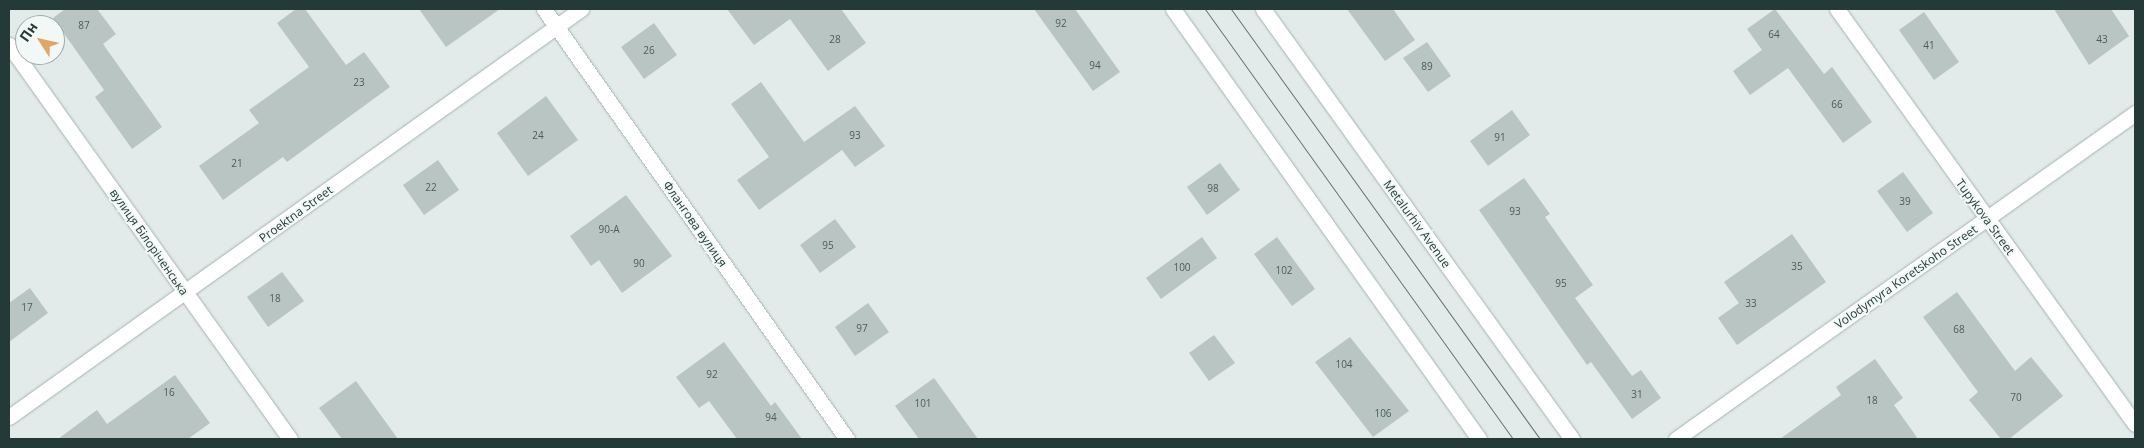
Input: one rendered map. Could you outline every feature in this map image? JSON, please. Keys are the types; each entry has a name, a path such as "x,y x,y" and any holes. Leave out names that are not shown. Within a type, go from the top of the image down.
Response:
{"street":[{"name":"Флангова вулиця","path":"544,9 847,439"},
{"name":"Proektna Street","path":"9,417 186,294 581,9"},
{"path":"1173,9 1479,439"},
{"name":"Metalurhiv Avenue","path":"1263,9 1572,439"},
{"name":"Tupykova Street","path":"1837,9 2135,424"},
{"name":"вулиця Білоріченська","path":"9,45 290,439"},
{"name":"Volodymyra Koretskoho Street","path":"1676,439 1987,220 2135,113"}],"building":[{"path":"65,9 97,9 116,34 103,44 162,127 132,149 95,97 104,90 65,35 65,15 57,15"},
{"path":"296,9 305,9 346,65 364,52 390,87 287,162 283,157 223,200 199,166 259,123 249,110 309,67 277,23"},
{"path":"419,9 500,9 446,47"},
{"path":"727,9 841,9 866,43 828,71 790,19 754,45"},
{"path":"1034,9 1075,9 1120,72 1093,91"},
{"path":"1347,9 1393,9 1415,40 1385,61"},
{"path":"1775,9 1824,74 1832,67 1872,122 1843,143 1788,68 1750,95 1733,71 1762,50 1747,29"},
{"path":"2054,9 2111,9 2129,36 2089,65"},
{"path":"1924,12 1959,62 1934,80 1899,30"},
{"path":"654,23 677,55 644,79 621,47"},
{"path":"1427,42 1451,76 1428,92 1403,58"},
{"path":"761,82 804,142 855,106 885,146 855,167 842,150 759,210 737,180 769,157 731,104"},
{"path":"546,96 578,140 528,176 497,133"},
{"path":"1512,110 1530,135 1488,166 1470,141"},
{"path":"438,160 459,190 424,215 403,185"},
{"path":"1220,163 1240,190 1207,215 1187,187"},
{"path":"1903,172 1933,213 1907,232 1877,191"},
{"path":"1524,178 1550,214 1545,217 1593,285 1575,298 1632,376 1641,370 1661,398 1632,419 1591,362 1587,365 1479,210"},
{"path":"626,195 672,256 622,293 599,260 591,266 570,236"},
{"path":"835,219 856,247 820,273 800,245"},
{"path":"1792,234 1826,282 1737,345 1718,318 1739,303 1724,282"},
{"path":"1202,237 1217,258 1161,299 1146,278"},
{"path":"1277,237 1315,289 1292,306 1254,254"},
{"path":"282,272 304,301 268,327 247,297"},
{"path":"30,288 48,313 9,342 9,303"},
{"path":"1957,292 2015,371 2031,357 2063,396 2009,439 2001,439 1969,400 1978,392 1923,317"},
{"path":"868,303 889,332 855,356 835,327"},
{"path":"1214,335 1235,363 1209,381 1189,353"},
{"path":"1350,337 1409,411 1373,437 1315,362"},
{"path":"724,342 771,406 775,402 802,439 737,439 709,401 699,408 676,377"},
{"path":"1875,359 1903,398 1894,405 1918,439 1780,439 1841,395 1836,387"},
{"path":"175,375 210,423 188,439 58,439 97,410 107,424"},
{"path":"934,378 978,439 919,439 895,406"},
{"path":"356,381 398,439 342,439 319,408"}],"tram line":[{"path":"1205,9 1513,439"},
{"path":"1231,9 1540,439"}]}
